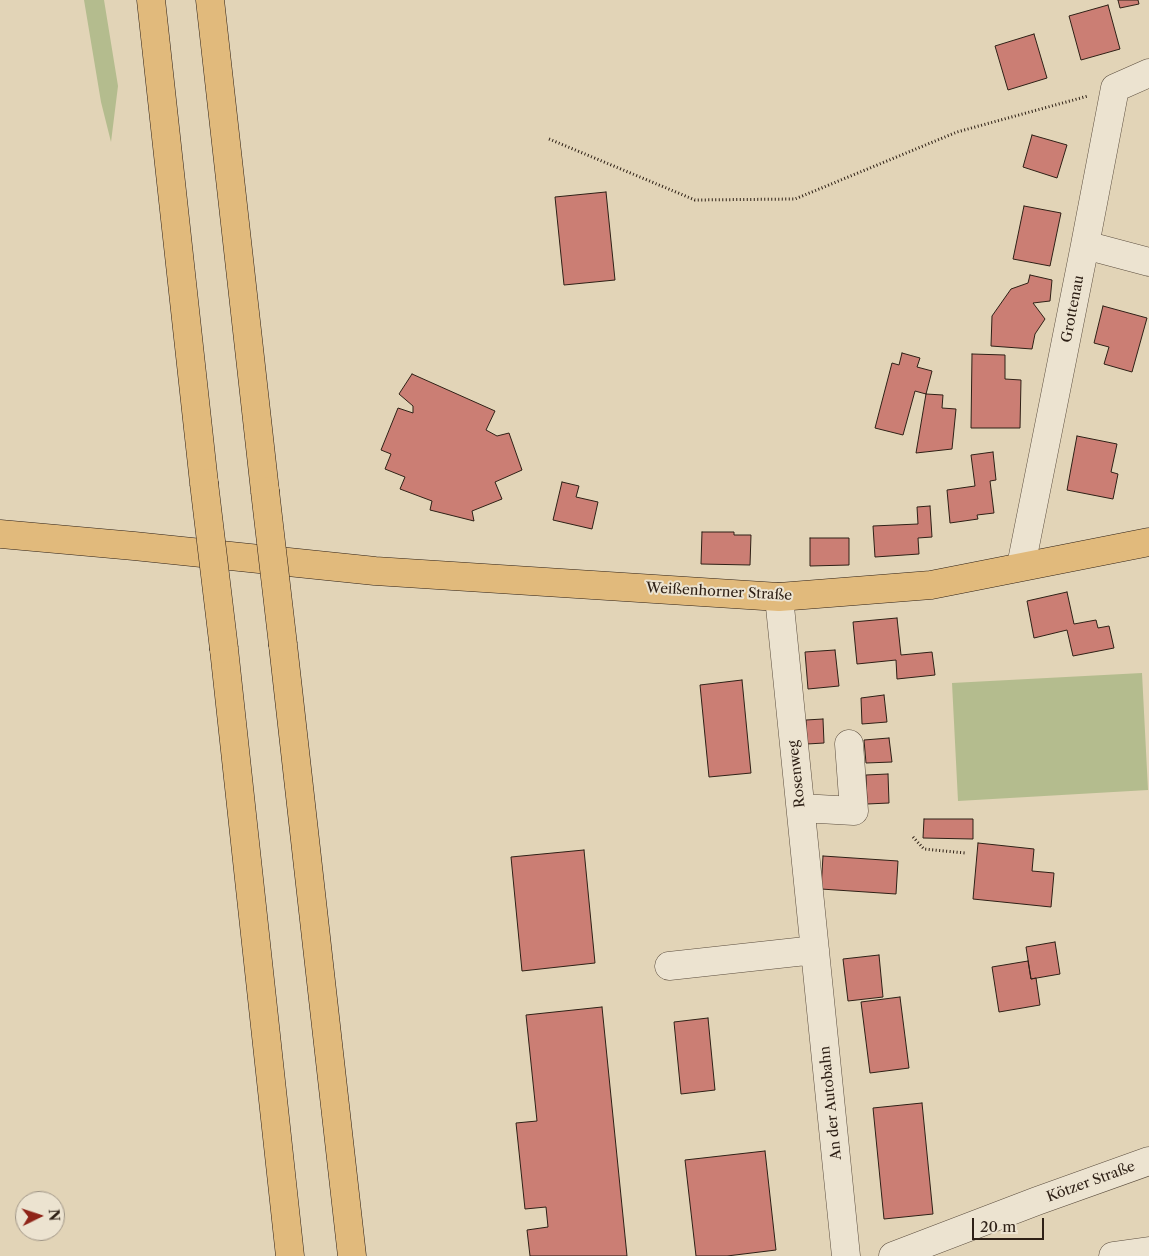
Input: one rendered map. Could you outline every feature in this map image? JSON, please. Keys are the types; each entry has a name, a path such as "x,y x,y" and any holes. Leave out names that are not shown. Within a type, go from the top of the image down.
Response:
{"main road":[{"path":"151,0 290,1256"},
{"path":"210,0 352,1256"},
{"name":"Weißenhorner Straße","path":"0,534 375,571 779,597 931,585 1149,542"}],"street":[{"path":"1115,88 1149,72"},
{"name":"Grottenau","path":"1021,566 1086,245 1115,88"},
{"path":"1086,245 1149,262"},
{"name":"Rosenweg","path":"779,597 815,950"},
{"path":"801,808 854,811 849,744"},
{"path":"669,966 815,950"},
{"name":"An der Autobahn","path":"815,950 846,1256"},
{"name":"Kötzer Straße","path":"893,1256 922,1251 1037,1201 1149,1161"},
{"path":"1113,1256 1149,1251"}],"path":[{"path":"549,139 695,200 795,198 957,132 1115,88"},
{"path":"913,837 924,850 965,853"}],"green space":[{"path":"84,0 104,0 118,86 111,142 101,102"},
{"path":"1142,673 1148,790 958,801 952,683"}],"building":[{"path":"1118,0 1138,0 1139,4 1120,8"},
{"path":"1108,5 1120,49 1081,60 1069,16"},
{"path":"1034,34 1047,78 1008,90 995,46"},
{"path":"1032,135 1067,145 1057,178 1023,167"},
{"path":"606,192 615,280 564,285 555,197"},
{"path":"1024,206 1061,213 1050,266 1013,259"},
{"path":"1030,275 1052,280 1050,301 1033,303 1045,319 1035,334 1032,349 991,346 992,316 1011,289 1028,283"},
{"path":"1103,306 1147,318 1132,372 1104,364 1109,347 1094,343"},
{"path":"902,353 920,358 917,367 932,371 926,394 915,391 903,435 875,428 892,363 899,365"},
{"path":"972,354 1005,355 1005,379 1021,380 1020,428 971,428"},
{"path":"412,374 495,411 486,430 497,436 509,433 522,470 495,482 502,499 472,511 474,521 430,510 432,501 400,489 405,477 385,469 391,454 381,450 398,408 413,413 413,406 399,394"},
{"path":"926,394 943,395 942,408 956,409 952,449 916,453"},
{"path":"1077,436 1117,444 1111,472 1118,474 1113,499 1067,490"},
{"path":"993,452 996,480 990,481 994,513 977,515 978,519 950,523 947,490 975,486 971,455"},
{"path":"562,482 579,486 576,497 598,502 592,529 553,520"},
{"path":"930,506 932,537 918,538 919,554 875,557 873,526 918,524 917,507"},
{"path":"702,532 734,532 734,535 751,535 750,565 701,564"},
{"path":"810,538 849,538 849,565 810,566"},
{"path":"1067,592 1074,624 1096,620 1098,628 1109,626 1114,648 1073,656 1067,630 1034,638 1027,601"},
{"path":"897,618 901,655 932,652 935,675 897,679 896,660 857,664 853,622"},
{"path":"835,650 839,686 808,689 805,652"},
{"path":"742,680 751,773 709,777 700,685"},
{"path":"884,695 887,722 862,724 861,698"},
{"path":"823,719 824,743 807,744 806,720"},
{"path":"889,738 892,762 866,763 864,740"},
{"path":"888,774 889,803 867,804 866,775"},
{"path":"924,819 973,819 973,839 923,838"},
{"path":"978,843 1034,849 1032,871 1054,873 1051,907 973,899"},
{"path":"584,850 595,963 522,971 511,857"},
{"path":"823,856 898,861 896,894 821,889"},
{"path":"1055,942 1060,974 1031,979 1026,947"},
{"path":"879,955 883,997 848,1001 843,959"},
{"path":"1028,961 1031,979 1036,978 1040,1005 999,1012 992,967"},
{"path":"900,997 909,1068 870,1073 861,1002"},
{"path":"602,1007 627,1256 530,1256 527,1230 548,1227 546,1207 525,1209 516,1123 537,1121 526,1015"},
{"path":"708,1018 715,1090 681,1094 674,1022"},
{"path":"922,1103 933,1214 884,1219 873,1108"},
{"path":"765,1151 776,1250 727,1256 696,1256 685,1160"}]}
